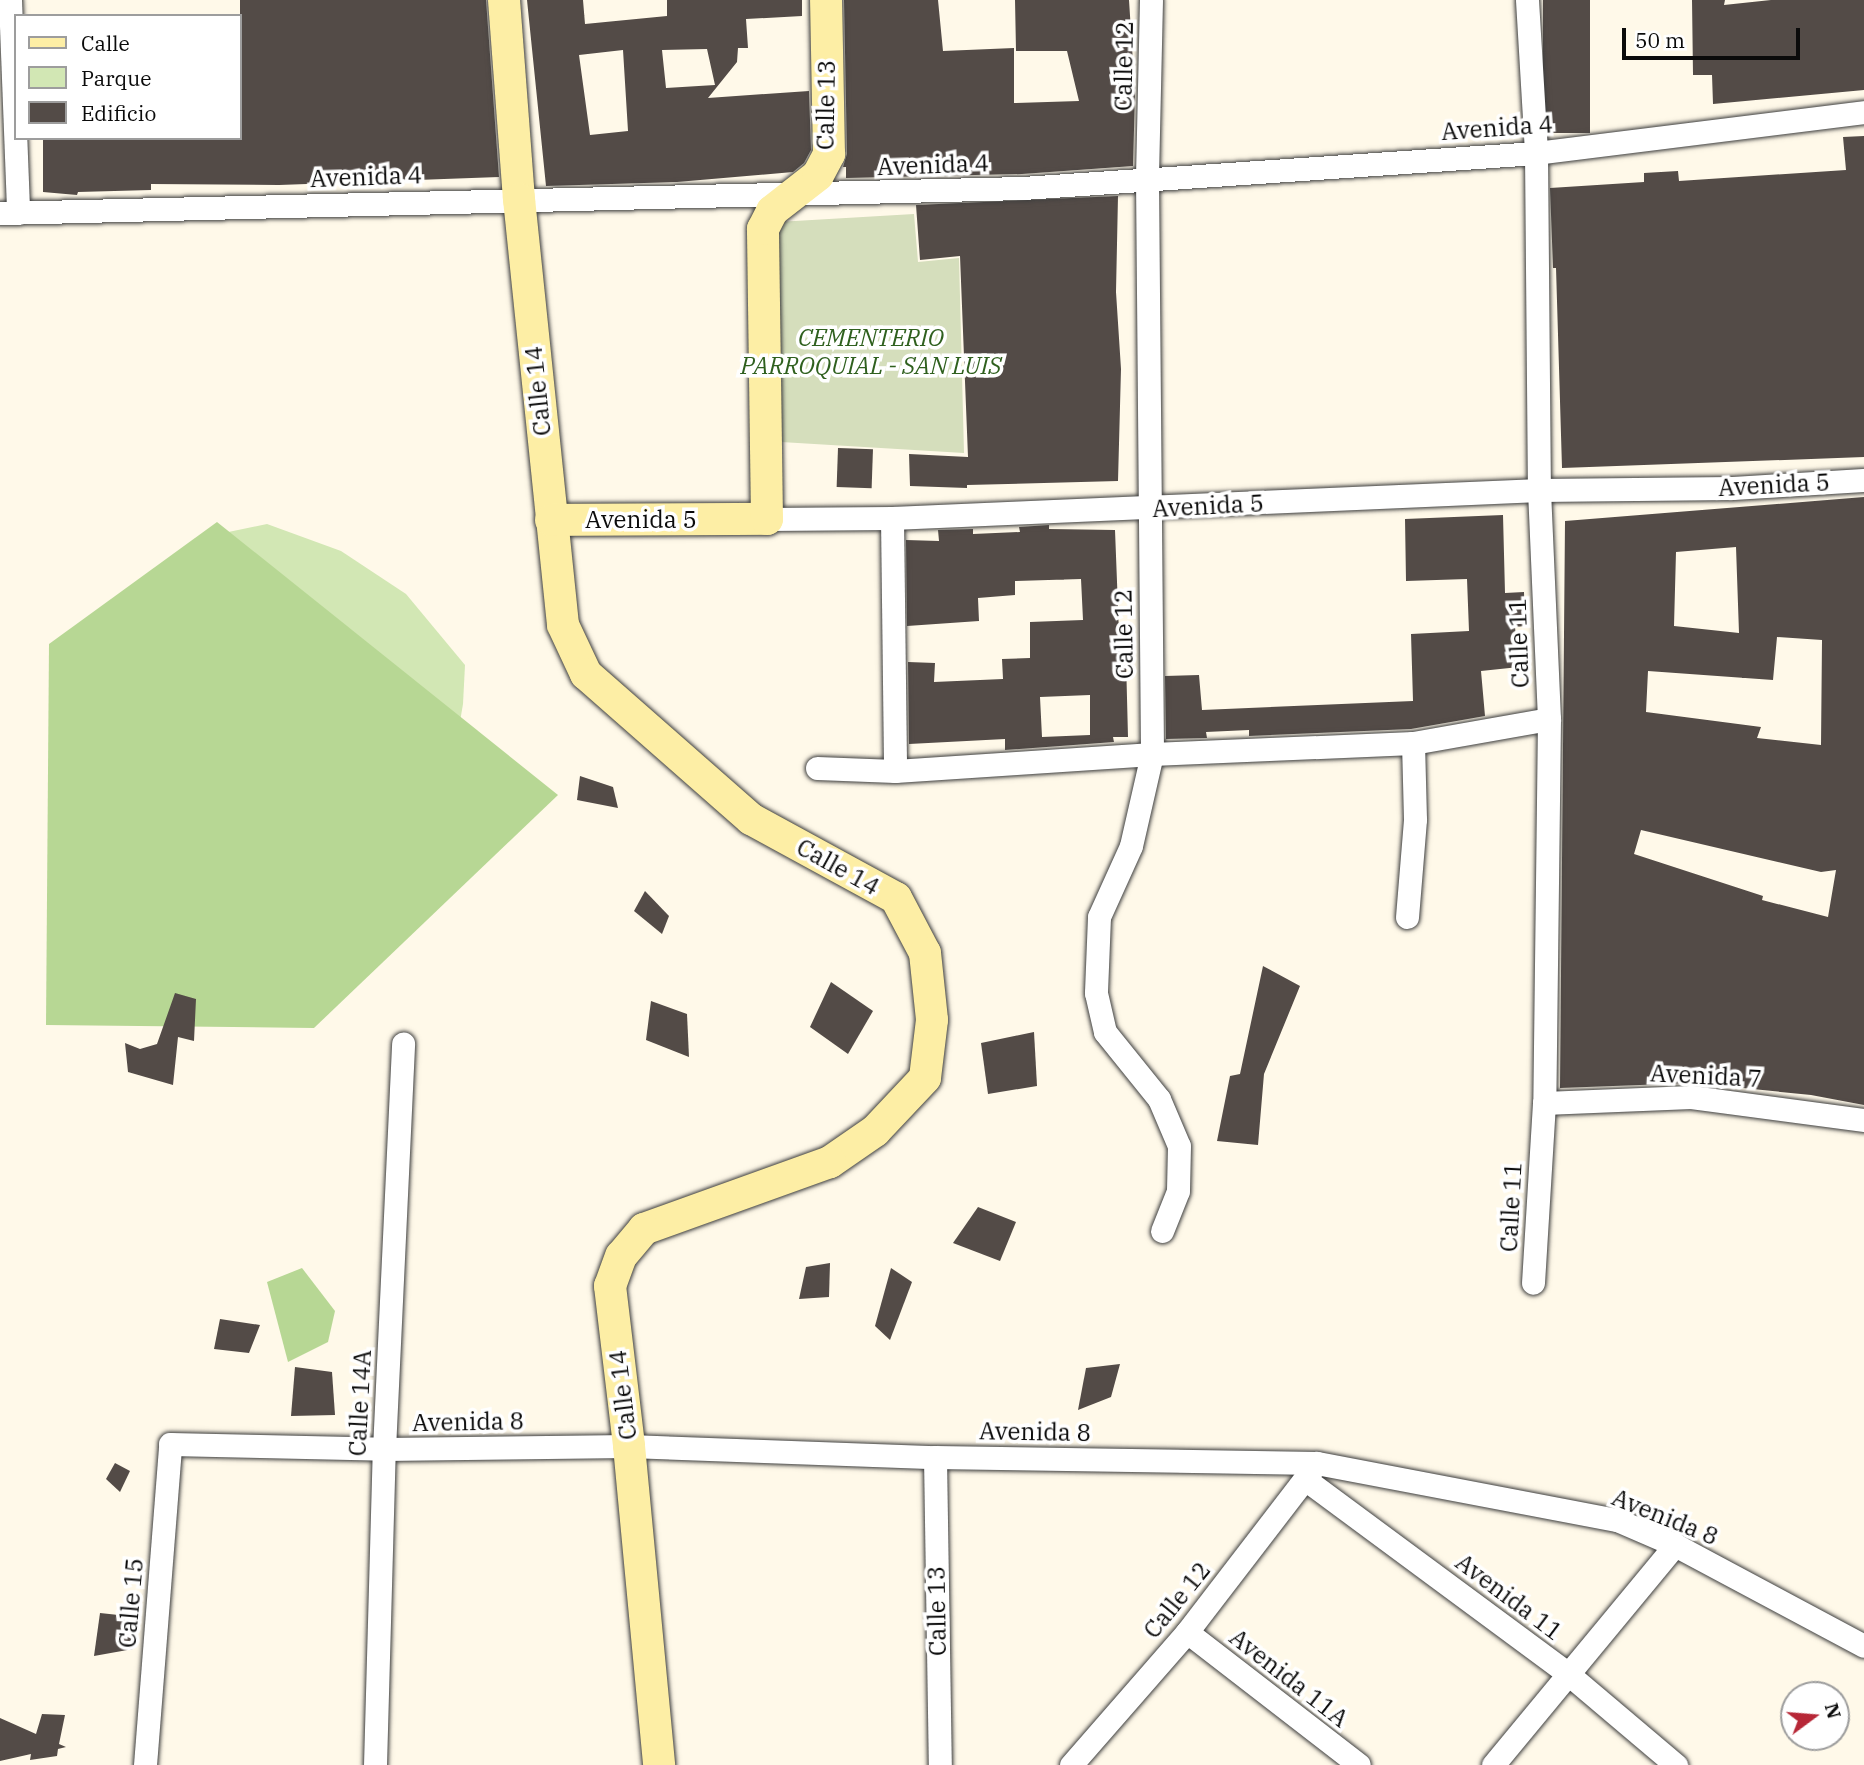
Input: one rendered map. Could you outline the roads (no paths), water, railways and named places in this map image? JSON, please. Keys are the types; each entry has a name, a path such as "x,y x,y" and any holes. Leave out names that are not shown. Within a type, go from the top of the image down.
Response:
{"street":[{"path":"9,213 10,0"},
{"name":"Calle 14","path":"504,0 519,200 563,625 586,674 751,819 896,898 925,953 932,1020 925,1078 875,1131 830,1162 644,1229 621,1256 610,1286 629,1446 659,1765"},
{"name":"Calle 13","path":"767,519 763,229 772,211 818,175 829,154 826,0"},
{"name":"Calle 12","path":"1151,0 1147,178 1152,754 1131,846 1099,917 1096,993 1105,1032 1159,1099 1179,1146 1178,1191 1162,1231"},
{"name":"Calle 11","path":"1527,0 1536,153 1539,490 1549,719 1544,1102 1533,1283"},
{"name":"Avenida 4","path":"9,213 789,196 1023,188 1536,153 1864,112"},
{"name":"Avenida 5","path":"551,520 892,518 1539,490 1732,488 1864,480"},
{"path":"892,518 895,771"},
{"path":"817,768 895,771 1152,754 1413,743 1549,719"},
{"path":"1407,917 1415,820 1413,743"},
{"name":"Calle 14A","path":"375,1765 384,1449 403,1043"},
{"name":"Avenida 7","path":"1544,1102 1691,1097 1864,1120"},
{"name":"Avenida 8","path":"170,1444 384,1449 629,1446 1311,1471 1617,1520 1675,1545 1864,1646"},
{"name":"Calle 15","path":"145,1765 170,1444"},
{"name":"Calle 13","path":"935,1457 940,1765"},
{"name":"Calle 12","path":"1071,1765 1187,1632 1311,1471"},
{"name":"Avenida 11","path":"1311,1471 1567,1673 1676,1765"},
{"path":"1493,1765 1675,1545"},
{"name":"Avenida 11A","path":"1187,1632 1359,1765"}],"park label":[{"name":"CEMENTERIO PARROQUIAL - SAN LUIS","path":"871,352"}]}
